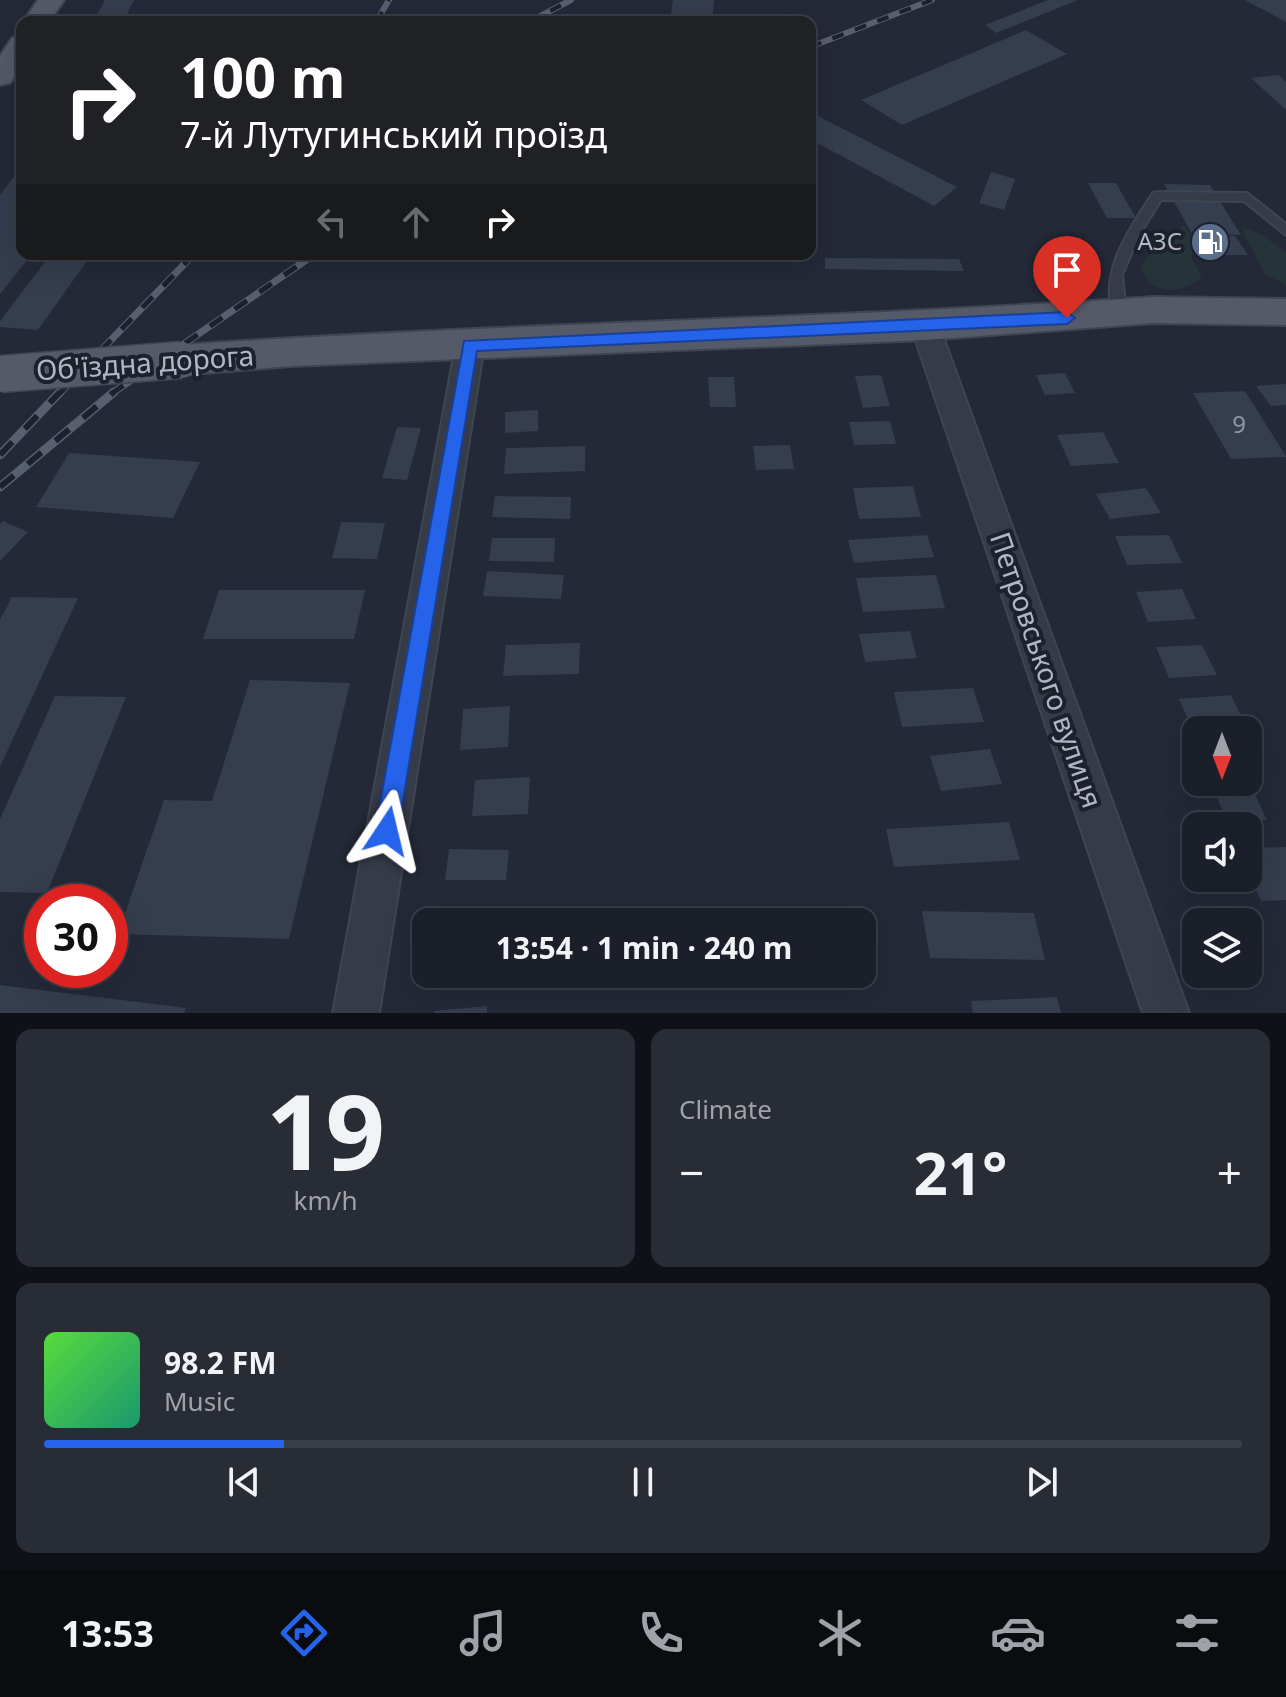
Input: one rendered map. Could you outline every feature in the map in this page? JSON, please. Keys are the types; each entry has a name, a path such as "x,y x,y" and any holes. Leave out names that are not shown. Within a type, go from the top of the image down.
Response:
{"main road":[{"path":"0,77 16,53"},
{"path":"1067,318 1153,310 1286,312"},
{"path":"1067,318 1181,334 1286,339"},
{"name":"Об'їздна дорога","path":"0,374 291,352 1067,318"}],"street":[{"name":"Петровського вулиця","path":"925,326 1166,1013"},
{"path":"356,1013 470,345"}],"lane":[{"path":"1119,313 1116,275 1133,235 1157,196 1247,197 1286,231"}],"shaded area":[{"path":"1184,225 1203,253 1190,255 1202,277 1185,287 1160,288 1152,284 1141,267 1147,257"},
{"path":"1241,227 1260,234 1286,252 1286,285 1264,273"}],"building":[{"path":"105,0 134,0 126,16 96,16"},
{"path":"673,0 714,0 713,16 671,16"},
{"path":"1048,0 1078,0 996,33 985,25"},
{"path":"1245,0 1286,0 1286,22"},
{"path":"1026,30 1067,54 902,125 861,100"},
{"path":"1279,75 1286,82 1286,110 1251,78"},
{"path":"816,117 957,187 934,206 816,142"},
{"path":"991,172 1015,179 1004,210 979,203"},
{"path":"16,174 16,260 27,260 0,294 0,195"},
{"path":"1088,183 1116,183 1136,218 1107,218"},
{"path":"1164,184 1210,185 1241,235 1192,234"},
{"path":"1198,236 1235,236 1248,255 1210,255"},
{"path":"825,258 959,259 964,271 825,269"},
{"path":"46,260 88,260 38,330 0,327 0,321"},
{"path":"1065,373 1075,393 1045,395 1036,375"},
{"path":"881,375 890,406 863,408 855,376"},
{"path":"708,377 734,377 736,407 710,407"},
{"path":"1286,384 1286,405 1271,406 1256,386"},
{"path":"1245,391 1286,457 1231,459 1193,393"},
{"path":"538,410 538,431 505,433 505,412"},
{"path":"890,421 896,444 854,445 849,422"},
{"path":"397,427 421,428 407,480 382,478"},
{"path":"1103,432 1119,463 1071,466 1057,435"},
{"path":"790,445 794,469 756,470 753,446"},
{"path":"585,446 585,471 504,474 506,448"},
{"path":"69,453 200,462 173,518 36,507"},
{"path":"913,486 921,517 859,519 853,488"},
{"path":"1146,488 1161,513 1110,519 1096,494"},
{"path":"495,496 571,497 570,519 492,517"},
{"path":"3,521 28,532 0,561 0,524"},
{"path":"341,522 385,523 377,559 332,558"},
{"path":"927,535 934,557 854,563 848,540"},
{"path":"1169,535 1182,563 1127,565 1115,536"},
{"path":"492,538 555,538 554,562 489,561"},
{"path":"487,571 564,575 561,599 483,596"},
{"path":"936,575 945,608 863,612 856,578"},
{"path":"1182,589 1196,619 1148,622 1136,592"},
{"path":"219,590 365,590 354,639 203,639"},
{"path":"12,597 78,598 0,767 0,620"},
{"path":"910,631 917,658 865,662 859,634"},
{"path":"580,643 579,674 503,676 506,645"},
{"path":"1202,645 1217,675 1169,678 1156,647"},
{"path":"250,680 350,683 289,939 128,934 128,905 164,800 212,801"},
{"path":"973,688 984,722 902,727 894,692"},
{"path":"1231,695 1241,716 1187,716 1179,699"},
{"path":"55,696 126,697 51,884 24,884 24,893 0,892 0,819"},
{"path":"510,706 508,747 460,750 463,709"},
{"path":"990,749 1002,784 941,791 930,756"},
{"path":"530,777 528,814 472,816 475,780"},
{"path":"1216,796 1256,796 1267,820 1262,820 1262,812 1223,812"},
{"path":"1009,822 1020,860 894,867 886,829"},
{"path":"1286,847 1286,900 1261,901 1257,892 1262,892 1262,848"},
{"path":"449,849 509,850 506,880 445,880"},
{"path":"922,911 1034,913 1045,960 930,958"},
{"path":"0,985 186,1008 184,1013 0,1013"},
{"path":"1057,997 1061,1013 973,1013 971,1001"},
{"path":"487,1006 487,1013 434,1013 434,1011"}],"railway":[{"path":"380,16 389,0"},
{"path":"540,16 571,0"},
{"path":"816,45 932,0"},
{"path":"59,394 188,260"},
{"path":"111,394 306,260"},
{"path":"0,455 60,392"},
{"path":"0,487 114,392"}],"place":[{"name":"АЗС","path":"1210,242"}],"route":[{"path":"387,831 470,345 1067,318"}]}
